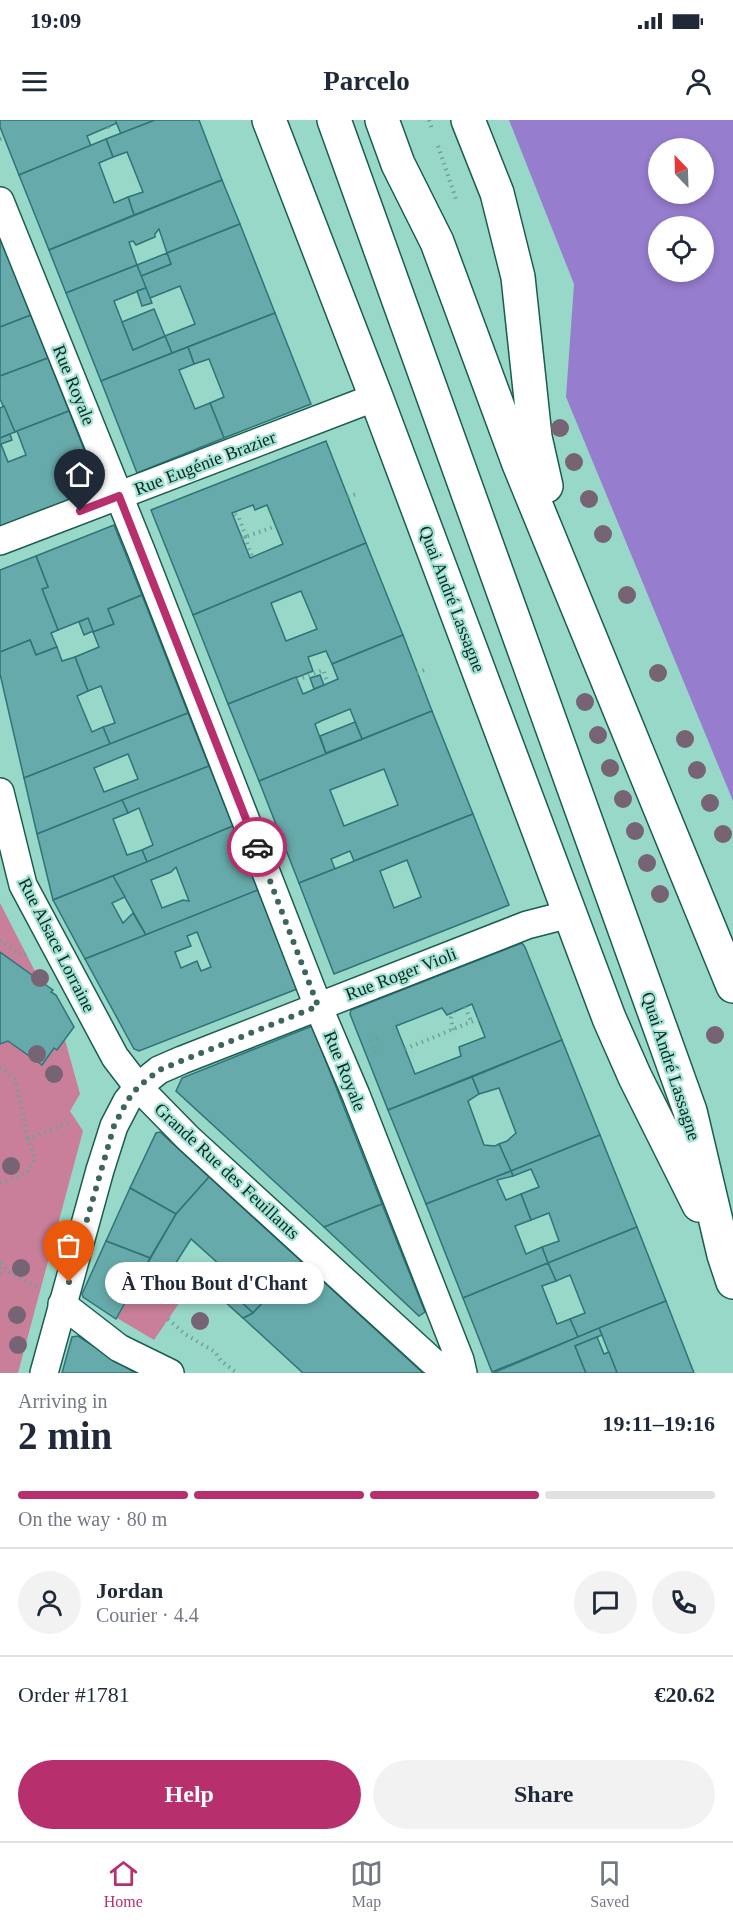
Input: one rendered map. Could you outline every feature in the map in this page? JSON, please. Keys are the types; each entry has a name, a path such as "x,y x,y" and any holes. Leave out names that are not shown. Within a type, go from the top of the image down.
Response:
{"main road":[{"name":"Quai André Lassagne","path":"269,120 376,397 609,1018 635,1077 728,1268"},
{"name":"Quai André Lassagne","path":"334,120 690,1111 728,1268"},
{"path":"382,120 398,164 437,242 519,464 733,986"},
{"path":"405,120 419,158 437,242"},
{"path":"468,120 497,193 518,277 535,437 564,570"},
{"name":"Quai André Lassagne","path":"607,880 635,1077"}],"street":[{"name":"Rue Royale","path":"0,201 119,496 318,1006 356,1095 460,1360 463,1373"},
{"name":"Rue Eugénie Brazier","path":"0,541 376,397"},
{"name":"Rue Alsace Lorraine","path":"0,792 23,885 115,1057 138,1087"},
{"name":"Rue Roger Violi","path":"44,1373 114,1126 127,1101 138,1087 159,1070 175,1063 527,925 570,914"},
{"name":"Grande Rue des Feuillants","path":"138,1087 188,1138 432,1361 452,1373"},
{"path":"63,1304 119,1348 170,1373"}],"path":[{"path":"348,497 356,494"},
{"path":"235,514 239,518 252,557"},
{"path":"244,538 276,526"},
{"path":"417,673 427,669"},
{"path":"297,680 323,670 328,683"},
{"path":"0,940 22,956"},
{"path":"405,1049 478,1019 471,1021 465,1007"},
{"path":"454,1012 452,1018 455,1029"},
{"path":"378,1059 371,1041 381,1037"},
{"path":"0,1067 15,1079 28,1139 35,1159 26,1174 0,1183"},
{"path":"28,1139 72,1121"},
{"path":"0,1276 1,1262"},
{"path":"1,1262 9,1272 39,1288"},
{"path":"168,1319 185,1334 216,1352 221,1361 237,1373"}],"shaded area":[{"path":"509,120 733,120 733,801 566,397 574,284"},
{"path":"0,903 59,1018 80,1094 70,1111 83,1131 18,1373 0,1373"},
{"path":"145,1268 188,1290 154,1340 117,1318"}],"building":[{"path":"0,120 155,120 121,134 116,122 87,136 91,146 19,175 0,127"},
{"path":"155,120 199,120 222,180 134,215 128,197 143,192 127,152 113,157 106,139"},
{"path":"106,139 113,157 99,163 114,203 128,197 134,215 49,250 19,175"},
{"path":"222,180 240,224 167,253 159,229 155,237 136,245 133,241 129,242 137,265 66,293 49,250"},
{"path":"240,224 275,313 172,353 165,336 195,324 180,286 150,298 141,276 171,264 167,253"},
{"path":"0,237 31,315 0,327"},
{"path":"167,253 171,264 141,276 137,265"},
{"path":"137,265 146,288 114,301 133,350 165,336 172,353 101,381 66,293"},
{"path":"146,288 152,303 142,306 137,291"},
{"path":"154,309 165,336 133,350 122,322"},
{"path":"275,313 311,404 224,438 210,403 224,397 209,359 194,364 188,347"},
{"path":"31,315 48,358 0,376 0,327"},
{"path":"188,347 194,364 179,370 195,409 210,403 224,438 137,473 101,381"},
{"path":"48,358 69,411 15,432 0,399 0,376"},
{"path":"4,406 15,432 0,438 0,408"},
{"path":"69,411 99,488 0,527 0,438 10,434 12,440 1,444 8,462 26,455 17,431"},
{"path":"326,441 366,543 193,615 151,510","holes":["253,505 255,510 267,505 283,544 250,558 232,513"]},
{"path":"114,525 142,595 108,609 114,624 93,632 88,618 58,630 42,589 48,587 36,556"},
{"path":"366,543 403,635 332,664 326,651 308,657 313,671 228,704 193,615","holes":["301,591 317,629 286,641 271,603"]},
{"path":"36,556 48,587 42,589 58,630 51,633 57,647 36,655 30,640 0,652 0,570"},
{"path":"142,595 188,713 110,744 103,727 115,723 101,686 88,691 75,657 99,647 93,632 114,624 108,609"},
{"path":"88,618 93,631 84,635 79,622"},
{"path":"403,635 432,711 362,739 350,709 315,724 326,754 259,781 228,704 296,677 303,694 338,679 332,664"},
{"path":"30,640 36,655 57,647 62,661 75,657 88,691 77,696 92,732 103,727 110,744 24,778 0,674 0,652"},
{"path":"320,675 324,685 314,689 310,678"},
{"path":"432,711 473,814 354,861 350,851 331,859 335,869 299,883 259,781","holes":["384,769 398,805 344,826 330,790"]},
{"path":"188,713 209,766 37,834 24,778","holes":["128,754 138,779 104,792 94,768"]},
{"path":"355,722 362,739 326,753 320,736"},
{"path":"209,766 233,826 147,862 142,850 153,845 139,808 128,813 122,800"},
{"path":"122,800 128,813 113,819 127,855 142,850 147,862 53,900 37,834"},
{"path":"473,814 509,905 334,974 299,883","holes":["407,860 421,897 394,908 380,871"]},
{"path":"233,826 258,890 146,935 113,876","holes":["176,867 189,901 183,900 162,908 151,880 171,872"]},
{"path":"113,876 125,897 112,903 123,923 133,913 146,935 85,959 53,900"},
{"path":"258,890 297,989 139,1051 134,1049 85,959","holes":["197,932 211,967 201,971 197,961 181,968 175,952 191,946 187,936"]},
{"path":"522,943 562,1040 388,1110 350,1014 351,1010","holes":["472,1004 485,1037 459,1047 461,1056 415,1074 396,1026 442,1008 447,1015"]},
{"path":"0,952 53,990 51,992 56,995 74,1027 57,1050 54,1048 42,1065 8,1041 0,1044"},
{"path":"312,1026 382,1204 324,1227 176,1091 182,1078"},
{"path":"562,1040 600,1135 511,1171 499,1144 507,1141 516,1133 499,1088 479,1094 472,1077"},
{"path":"472,1077 479,1094 468,1101 484,1145 499,1144 511,1171 426,1204 388,1110"},
{"path":"160,1132 209,1177 176,1214 130,1188 156,1133"},
{"path":"600,1135 637,1227 548,1263 542,1247 559,1241 549,1213 531,1220 521,1194 539,1187 531,1169 513,1176 511,1171"},
{"path":"511,1171 513,1176 497,1180 506,1200 521,1194 531,1220 515,1226 526,1254 542,1247 548,1263 463,1298 426,1204"},
{"path":"209,1177 301,1261 253,1313 220,1282 229,1273 191,1239 165,1280 145,1268 176,1214"},
{"path":"130,1188 176,1214 150,1258 106,1241"},
{"path":"382,1204 425,1312 419,1316 324,1227"},
{"path":"637,1227 666,1301 578,1337 570,1319 585,1313 570,1275 556,1281 548,1263"},
{"path":"106,1241 150,1258 116,1319 83,1297 82,1294"},
{"path":"301,1261 423,1373 303,1373 243,1318 253,1313"},
{"path":"548,1263 556,1281 542,1286 557,1324 570,1319 578,1337 492,1372 463,1298"},
{"path":"220,1282 253,1313 243,1318 212,1290"},
{"path":"666,1301 694,1373 617,1373 599,1328"},
{"path":"599,1328 602,1335 575,1346 586,1373 493,1373"},
{"path":"78,1336 135,1373 62,1373 72,1337"},
{"path":"597,1337 604,1354 609,1352 617,1373 586,1373 575,1346"}],"way so far":[{"path":"69,1282 114,1126 127,1101 138,1087 159,1070 318,1006 257,847"}],"place":[{"name":"À Thou Bout d'Chant","path":"69,1282"}],"route":[{"path":"80,511 119,496 257,847"}]}
